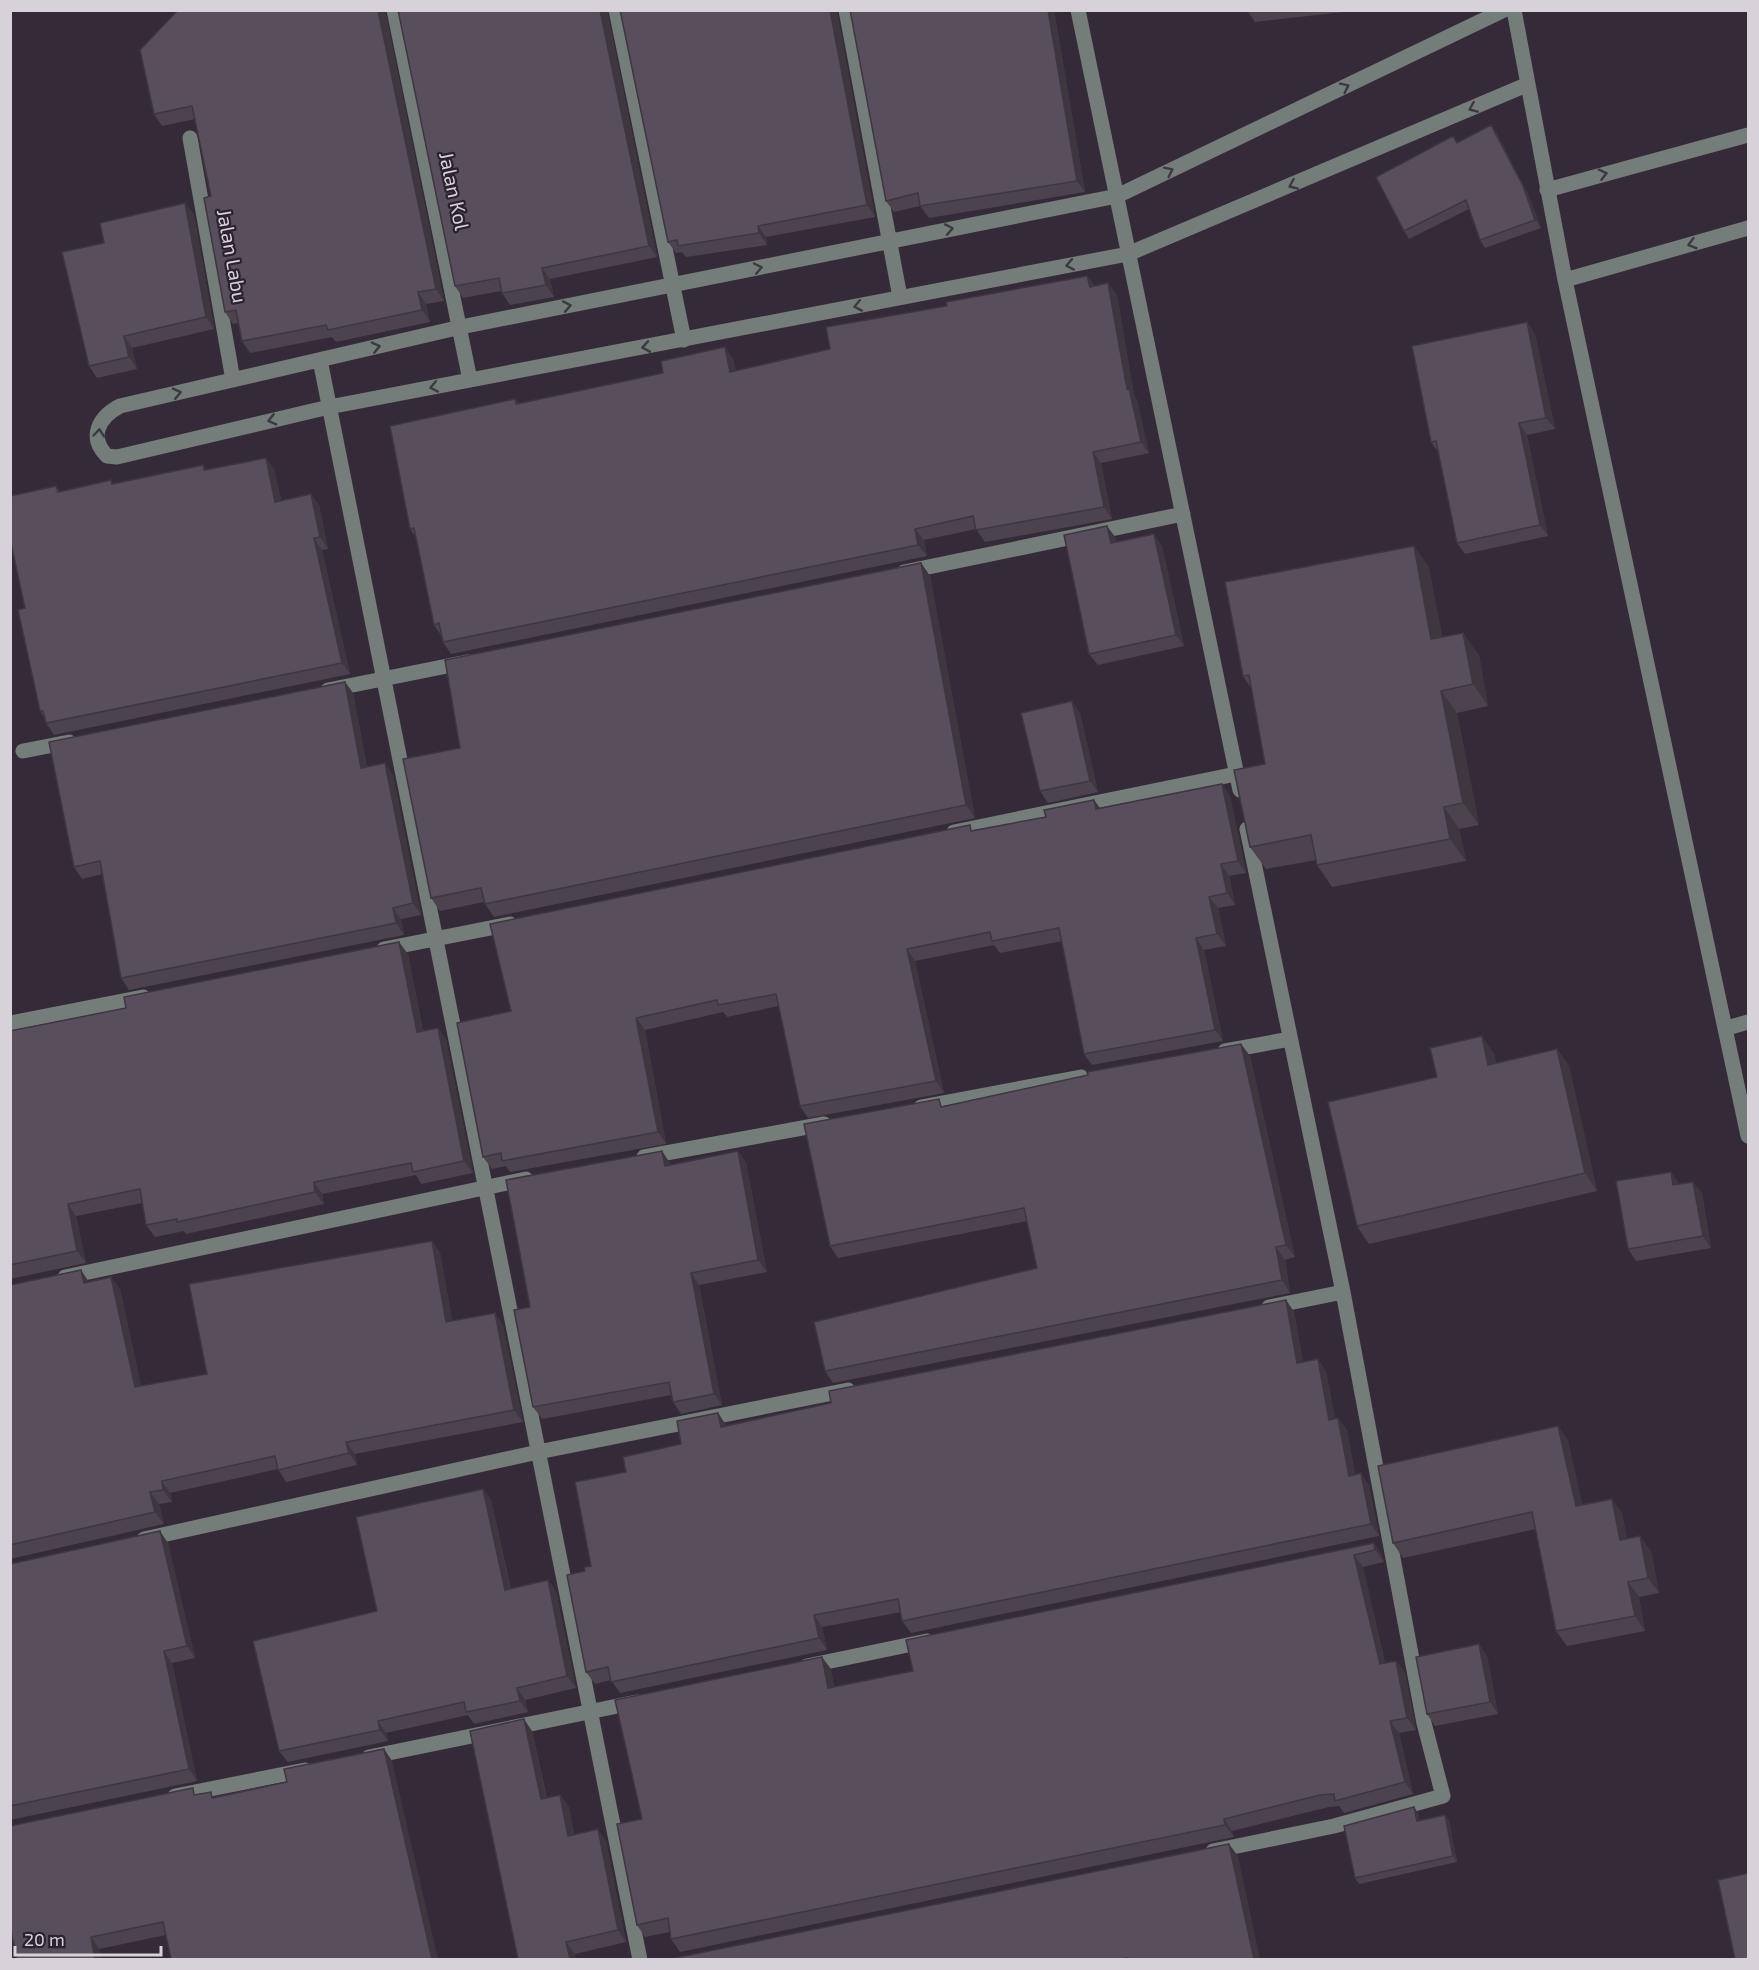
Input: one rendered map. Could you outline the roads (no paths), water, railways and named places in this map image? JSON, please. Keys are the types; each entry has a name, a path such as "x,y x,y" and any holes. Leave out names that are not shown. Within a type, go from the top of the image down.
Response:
{"street":[{"name":"Jalan Kol","path":"394,10 461,327 470,380"},
{"path":"616,10 684,340"},
{"path":"846,10 900,297"},
{"path":"1078,10 1343,1292 1385,1545 1424,1723 1443,1796 1334,1826 1195,1854"},
{"path":"1503,10 1117,196 461,327 120,406 108,413 100,423 96,433 98,444 107,456 117,457 328,407 1128,254 1526,85"},
{"path":"1514,10 1526,85 1565,280 1749,1137"},
{"path":"1547,190 1749,135"},
{"name":"Jalan Labu","path":"190,138 233,380"},
{"path":"1565,280 1749,228"},
{"path":"320,360 640,1959"},
{"path":"894,574 1184,514"},
{"path":"314,693 488,658"},
{"path":"23,751 81,739"},
{"path":"944,834 1236,774"},
{"path":"366,953 522,921"},
{"path":"10,1023 160,993"},
{"path":"1727,1028 1749,1022"},
{"path":"1209,1054 1290,1039"},
{"path":"905,1110 1092,1076"},
{"path":"625,1161 835,1122"},
{"path":"45,1281 485,1186 543,1176"},
{"path":"1250,1311 1343,1292"},
{"path":"125,1543 538,1452 865,1387"},
{"path":"788,1670 939,1638"},
{"path":"359,1759 649,1699"},
{"path":"161,1799 324,1766"}]}
